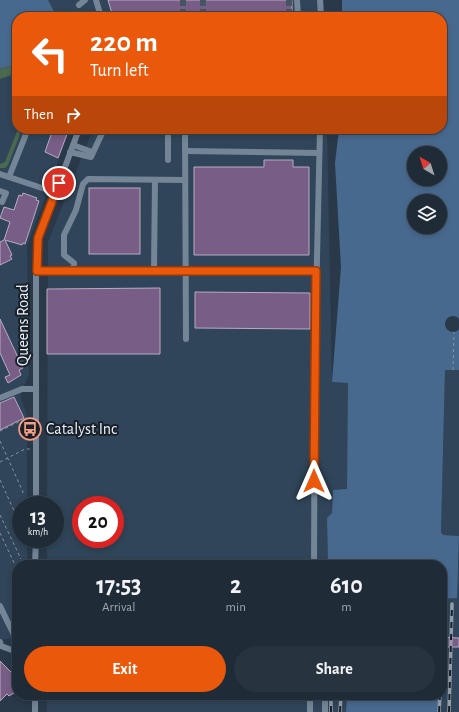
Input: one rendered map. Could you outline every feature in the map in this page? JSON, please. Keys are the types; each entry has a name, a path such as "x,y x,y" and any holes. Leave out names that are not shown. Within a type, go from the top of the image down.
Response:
{"street":[{"path":"79,5 85,0"},
{"path":"96,0 100,12"},
{"path":"297,0 298,12"},
{"path":"320,0 321,12"},
{"path":"9,177 26,134"},
{"name":"Queens Road","path":"36,496 38,238 77,134"},
{"path":"91,154 101,134"},
{"path":"168,134 168,160"},
{"path":"185,134 186,339"},
{"path":"314,560 316,271 320,134"},
{"path":"73,145 91,154"},
{"path":"185,151 319,153"},
{"path":"70,152 91,154"},
{"path":"0,174 55,194"},
{"path":"73,271 74,263 64,255 64,235 76,210 83,184 88,179 185,180"},
{"path":"154,271 155,180"},
{"path":"0,191 6,193 2,202"},
{"path":"37,271 316,271"},
{"path":"0,398 22,389 36,389"},
{"path":"36,548 36,560"},
{"path":"0,606 12,631"},
{"path":"0,645 12,650"},
{"path":"35,700 35,712"},
{"path":"310,700 310,712"},
{"path":"325,700 325,712"}],"path":[{"path":"453,370 454,332"},
{"path":"0,431 27,418"},
{"path":"0,441 23,492 22,496"},
{"path":"0,462 25,449 36,450"},
{"path":"0,480 12,506"},
{"path":"0,516 21,560"},
{"path":"0,533 13,560"}],"shaded area":[{"path":"0,0 48,0 54,12 12,12 12,65 0,69"},
{"path":"48,0 324,0 324,12 54,12"},
{"path":"342,0 459,0 459,370 445,370 441,532 443,535 459,536 457,598 447,599 447,560 328,560 327,518 332,513 333,490 347,489 348,383 332,382 341,267 335,163 338,134 447,134 447,12 342,12"},
{"path":"12,68 12,134 68,134 27,246 29,374 20,396 27,415 27,496 12,496 12,548 27,548 27,560 12,560 12,639 0,640 0,72"},
{"path":"91,134 327,134 332,382 348,383 349,395 347,490 333,490 332,513 327,518 328,560 47,560 47,548 64,548 64,496 47,496 48,242"},
{"path":"445,370 459,370 459,536 443,535 441,532"},
{"path":"459,556 459,712 47,712 47,700 447,700 447,599 457,598 456,575"},
{"path":"347,700 438,700 438,712 346,712"}],"green space":[{"path":"12,65 12,75 0,79 0,69"},
{"path":"16,134 20,134 8,165 5,168 0,168 0,164 5,162"}],"pier":[{"path":"453,316 460,321 460,327 456,331 450,331 446,327 446,321 450,317"}],"building":[{"path":"108,0 292,0 292,12 112,12"},
{"path":"51,134 67,134 58,158 45,152"},
{"path":"264,160 293,160 293,167 309,167 309,255 194,255 194,167 264,167"},
{"path":"89,188 140,188 140,254 89,254"},
{"path":"23,193 37,198 36,200 39,201 25,244 23,243 22,245 5,240 12,255 10,256 12,259 0,265 0,242 4,240 10,222 0,218 4,207 14,210 19,195 22,196"},
{"path":"160,288 160,354 47,354 47,289"},
{"path":"195,292 310,293 310,329 195,328"},
{"path":"0,319 23,368 19,370 21,375 8,383 5,377 10,375 0,353"},
{"path":"14,397 24,418 0,430 0,403"},
{"path":"447,637 459,638 459,647 447,647"},
{"path":"0,661 12,673 12,694 9,696 7,694 0,701"}],"tunnel":[{"path":"183,0 183,12"},
{"path":"203,0 203,12"},
{"path":"289,0 289,12"}],"railway":[{"path":"449,712 452,604"},
{"path":"331,700 331,712"},
{"path":"340,712 341,700"},
{"path":"439,712 440,700"}],"place":[{"name":"Catalyst Inc","path":"30,429"}],"route":[{"path":"59,183 36,246 37,271 316,271 314,481"}]}
